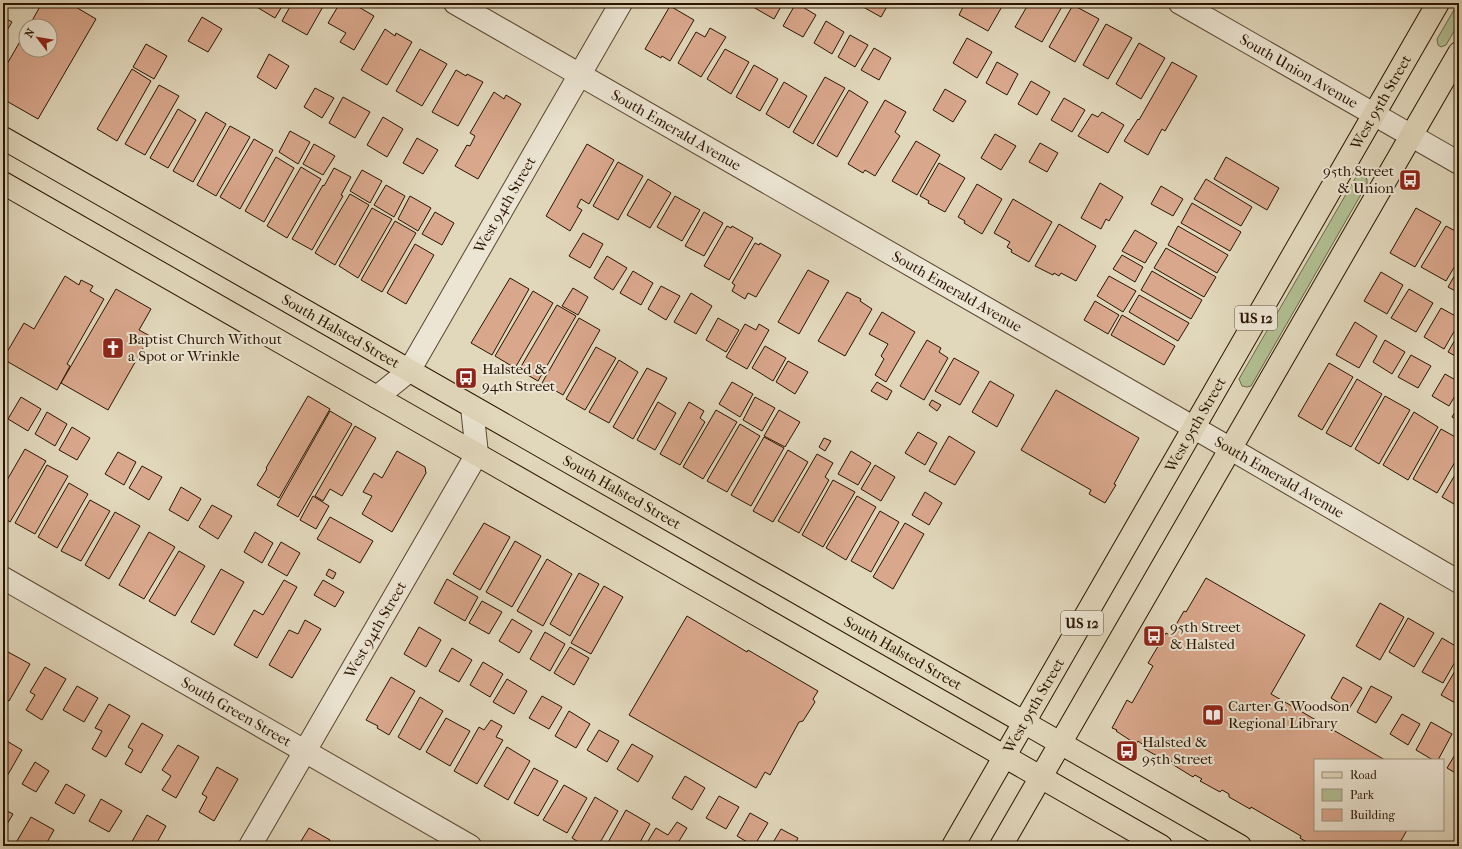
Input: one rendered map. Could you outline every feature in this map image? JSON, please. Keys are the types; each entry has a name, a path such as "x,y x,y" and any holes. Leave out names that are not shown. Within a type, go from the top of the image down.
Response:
{"main road":[{"name":"West 95th Street","path":"953,846 1025,724 1438,3"},
{"name":"US 12","path":"1001,846 1459,53"},
{"name":"South Halsted Street","path":"3,138 1240,846"},
{"path":"3,184 478,454 1161,846"}],"street":[{"name":"South Emerald Avenue","path":"455,3 1231,449 1459,582"},
{"name":"West 94th Street","path":"377,397 409,371 621,3"},
{"name":"South Union Avenue","path":"1180,3 1459,163"},
{"path":"472,407 478,454"},
{"name":"West 94th Street","path":"250,846 478,454"},
{"name":"South Green Street","path":"3,578 470,846"}],"green space":[{"path":"1458,3 1459,23 1446,45 1441,47 1438,45 1437,39"},
{"path":"1361,174 1367,179 1367,184 1251,386 1242,386 1239,379 1356,177"}],"building":[{"path":"24,3 37,3 33,8"},
{"path":"42,3 69,3 96,19 38,119 3,99 3,71 18,45 18,58 58,58 58,18 34,18"},
{"path":"250,3 284,3 275,18"},
{"path":"292,3 325,3 307,35 282,21"},
{"path":"340,3 352,3 374,16 354,50 340,42 346,33 328,23"},
{"path":"566,3 577,3 574,8"},
{"path":"756,3 783,3 774,19 753,7"},
{"path":"796,3 816,15 803,37 783,26"},
{"path":"856,3 889,3 881,17"},
{"path":"946,3 956,3 954,7"},
{"path":"965,3 1004,3 988,31 959,15"},
{"path":"1029,3 1064,3 1042,42 1015,27"},
{"path":"1073,5 1099,19 1075,62 1049,47"},
{"path":"670,6 694,20 670,61 645,49"},
{"path":"3,17 12,22 3,37"},
{"path":"202,17 222,29 208,52 188,41"},
{"path":"826,21 844,32 832,54 814,43"},
{"path":"1106,24 1132,38 1108,79 1083,65"},
{"path":"710,28 726,37 701,77 678,63 696,32 705,37"},
{"path":"385,29 395,36 396,33 412,42 387,85 361,70"},
{"path":"850,35 868,45 855,67 838,57"},
{"path":"967,38 992,52 977,78 953,63"},
{"path":"1139,43 1165,58 1141,99 1116,84"},
{"path":"146,44 167,56 154,79 133,67"},
{"path":"874,48 891,58 879,80 861,70"},
{"path":"420,49 447,64 422,106 396,91"},
{"path":"725,49 749,62 731,94 707,79"},
{"path":"269,54 289,66 276,89 257,77"},
{"path":"997,62 1018,74 1007,95 986,83"},
{"path":"1172,62 1197,76 1165,131 1162,129 1148,155 1124,141 1138,119 1139,120"},
{"path":"754,65 778,79 760,111 736,97"},
{"path":"132,69 151,81 117,141 97,129"},
{"path":"456,70 466,76 467,74 483,82 458,126 432,112"},
{"path":"825,77 845,88 813,144 793,132"},
{"path":"1031,81 1050,92 1037,115 1018,104"},
{"path":"784,82 807,96 789,128 766,114"},
{"path":"159,85 179,96 145,155 125,144"},
{"path":"315,88 334,98 322,118 304,107"},
{"path":"945,89 966,101 953,122 933,110"},
{"path":"849,90 868,102 837,157 817,145"},
{"path":"494,92 504,99 506,95 521,104 478,179 455,166 467,145 470,146 475,136 470,133"},
{"path":"343,97 370,112 355,138 329,123"},
{"path":"1064,98 1085,110 1072,132 1051,120"},
{"path":"885,100 906,112 895,132 900,136 875,176 865,170 863,173 848,164"},
{"path":"178,109 196,120 168,168 150,158"},
{"path":"206,112 226,124 193,182 173,171"},
{"path":"1102,112 1124,125 1108,153 1078,136 1092,114 1098,117"},
{"path":"383,117 403,129 387,157 367,145"},
{"path":"230,126 250,137 216,196 197,185"},
{"path":"290,131 310,142 298,164 279,152"},
{"path":"995,134 1016,146 1001,170 981,158"},
{"path":"417,138 438,150 423,174 403,163"},
{"path":"254,139 273,150 240,209 220,197"},
{"path":"916,141 940,155 917,195 892,181"},
{"path":"1040,143 1058,153 1047,172 1029,162"},
{"path":"314,144 335,156 323,175 303,164"},
{"path":"587,144 614,160 589,204 581,199 577,207 582,210 570,231 546,216"},
{"path":"276,157 294,168 264,222 245,211"},
{"path":"1226,157 1279,188 1267,210 1214,179"},
{"path":"618,162 643,176 618,220 593,206"},
{"path":"939,163 965,178 945,212 928,203 929,201 920,196"},
{"path":"301,167 321,179 287,238 267,226"},
{"path":"334,168 351,177 341,195 343,196 312,250 292,239"},
{"path":"362,170 382,181 370,203 350,191"},
{"path":"648,179 671,193 650,228 627,215"},
{"path":"1206,179 1252,207 1241,226 1194,199"},
{"path":"1100,183 1123,197 1109,221 1106,219 1101,229 1081,218"},
{"path":"977,184 1002,199 982,234 964,223 965,221 958,217"},
{"path":"386,185 405,196 394,217 374,205"},
{"path":"1161,186 1183,199 1173,216 1151,204"},
{"path":"350,194 369,205 335,265 315,253"},
{"path":"410,196 431,208 418,231 398,219"},
{"path":"675,196 700,210 682,241 657,227"},
{"path":"1013,199 1052,222 1029,262 1011,252 1012,250 1007,247 1010,242 994,233"},
{"path":"1192,203 1241,232 1230,251 1181,223"},
{"path":"372,208 392,219 358,278 339,266"},
{"path":"1416,208 1441,222 1415,267 1390,253"},
{"path":"435,212 454,223 442,245 422,234"},
{"path":"704,212 723,223 704,256 685,246"},
{"path":"395,221 416,233 382,292 361,280"},
{"path":"1059,224 1096,246 1076,281 1061,273 1059,276 1054,273 1053,275 1035,266"},
{"path":"727,226 731,228 732,226 753,238 729,280 704,266"},
{"path":"1178,226 1228,255 1217,273 1168,245"},
{"path":"1446,226 1459,233 1459,259 1446,281 1421,267"},
{"path":"1135,230 1157,243 1145,263 1122,251"},
{"path":"583,233 603,244 590,268 569,256"},
{"path":"755,243 759,245 760,243 781,255 756,297 748,293 745,299 732,291 735,285 732,283"},
{"path":"415,244 434,255 406,304 387,293"},
{"path":"1166,248 1216,277 1204,297 1154,268"},
{"path":"1122,255 1143,267 1135,282 1113,269"},
{"path":"607,256 627,268 613,290 594,278"},
{"path":"1459,268 1459,293 1448,287"},
{"path":"808,270 829,281 799,334 778,322"},
{"path":"633,271 653,283 641,305 620,293"},
{"path":"1152,271 1202,300 1191,319 1141,290"},
{"path":"1381,272 1403,285 1387,314 1364,301"},
{"path":"65,276 79,285 81,280 93,286 90,291 104,299 67,364 70,366 57,390 3,359 24,323 34,329"},
{"path":"1109,276 1136,291 1123,312 1097,296"},
{"path":"510,278 529,289 492,355 471,343"},
{"path":"661,286 680,296 666,320 648,309"},
{"path":"573,288 588,297 578,315 562,306"},
{"name":"Baptist Church Without a Spot or Wrinkle","path":"116,289 151,309 139,330 150,336 108,410 61,383"},
{"path":"1409,289 1433,303 1416,332 1391,318"},
{"path":"533,291 553,303 515,368 495,356"},
{"path":"847,292 861,299 860,301 872,309 845,356 818,341"},
{"path":"691,293 712,306 696,334 674,322"},
{"path":"1139,295 1189,323 1178,341 1129,312"},
{"path":"1095,301 1119,315 1108,334 1084,320"},
{"path":"557,305 576,316 538,381 519,370"},
{"path":"1441,308 1459,318 1459,323 1444,349 1424,337"},
{"path":"882,312 915,332 886,382 875,375 884,359 881,356 888,344 869,334"},
{"path":"1122,315 1175,346 1164,365 1111,335"},
{"path":"579,318 600,330 563,395 542,383"},
{"path":"718,318 739,330 726,352 706,340"},
{"path":"1355,322 1377,336 1359,368 1336,355"},
{"path":"745,324 756,330 759,324 769,330 747,369 726,357"},
{"path":"1459,333 1459,358 1448,352"},
{"path":"927,340 941,348 939,352 948,358 924,400 900,386"},
{"path":"1385,340 1405,352 1392,374 1373,362"},
{"path":"765,346 786,358 773,381 752,368"},
{"path":"596,347 616,358 585,410 566,399"},
{"path":"1411,355 1431,366 1418,388 1398,377"},
{"path":"954,358 979,372 960,405 935,391"},
{"path":"619,360 638,372 609,423 589,412"},
{"path":"788,361 808,372 795,394 776,382"},
{"path":"1329,363 1353,377 1322,430 1298,416"},
{"path":"647,368 667,378 633,439 613,427"},
{"path":"1445,374 1459,382 1459,389 1449,406 1432,396"},
{"path":"1357,379 1382,394 1351,447 1326,433"},
{"path":"990,381 1014,395 997,427 972,412"},
{"path":"732,382 753,394 740,417 719,404"},
{"path":"877,382 892,391 887,400 871,391"},
{"path":"1056,390 1139,438 1114,484 1116,485 1105,503 1089,494 1091,490 1021,450"},
{"path":"308,396 330,409 279,498 257,485"},
{"path":"1385,396 1410,410 1379,464 1355,449"},
{"path":"21,397 41,409 28,431 8,419"},
{"path":"755,397 775,408 762,431 743,420"},
{"path":"932,400 941,405 937,411 929,405"},
{"path":"658,402 676,413 655,450 637,440"},
{"path":"689,402 704,411 700,418 705,422 680,465 660,454"},
{"path":"1459,405 1459,421 1452,417"},
{"path":"716,410 737,422 703,479 683,467"},
{"path":"779,410 800,422 785,447 764,436"},
{"path":"330,411 352,424 298,517 277,505"},
{"path":"47,412 67,424 55,446 35,434"},
{"path":"1414,412 1438,427 1408,480 1383,465"},
{"path":"740,424 760,436 727,492 707,481"},
{"path":"355,426 376,438 342,496 330,489 323,501 315,496"},
{"path":"72,427 90,438 77,460 59,450"},
{"path":"1441,429 1459,439 1459,455 1437,493 1413,479"},
{"path":"918,432 937,443 925,465 905,453"},
{"path":"949,436 975,452 955,485 929,471"},
{"path":"764,437 784,448 751,506 731,495"},
{"path":"824,438 831,441 825,451 819,447"},
{"path":"25,449 46,461 10,522 3,517 3,487"},
{"path":"788,450 808,462 773,522 753,511"},
{"path":"397,451 425,467 426,473 392,532 362,514 372,496 363,492 374,473 382,478"},
{"path":"851,451 871,463 858,485 838,474"},
{"path":"118,452 136,462 124,485 105,474"},
{"path":"817,454 833,463 825,477 829,480 799,533 778,521"},
{"path":"47,465 68,476 35,534 15,523"},
{"path":"875,465 895,477 881,501 861,489"},
{"path":"142,466 162,477 149,500 129,488"},
{"path":"1459,468 1459,507 1442,497"},
{"path":"833,480 855,492 823,547 802,535"},
{"path":"69,483 88,494 57,548 38,537"},
{"path":"181,487 201,499 188,521 169,510"},
{"path":"925,492 942,503 929,525 912,515"},
{"path":"313,496 329,506 316,529 300,520"},
{"path":"857,496 876,507 846,560 826,548"},
{"path":"90,500 110,511 81,561 61,551"},
{"path":"212,505 232,516 218,539 199,527"},
{"path":"880,511 899,522 871,572 851,561"},
{"path":"115,512 140,526 109,579 85,565"},
{"path":"330,517 373,541 360,563 317,539"},
{"path":"484,523 510,537 480,590 453,574"},
{"path":"905,523 924,534 893,589 873,577"},
{"path":"149,532 175,547 144,599 119,585"},
{"path":"255,532 273,543 262,563 244,552"},
{"path":"515,541 541,556 512,607 486,592"},
{"path":"281,542 300,553 287,576 268,565"},
{"path":"179,551 205,566 175,616 149,601"},
{"path":"547,559 572,574 543,626 517,611"},
{"path":"221,569 244,582 214,635 191,622"},
{"path":"329,569 336,573 333,579 326,575"},
{"path":"579,573 599,584 570,636 550,624"},
{"name":"Carter G. Woodson Regional Library","path":"1206,578 1305,635 1271,694 1383,759 1314,759 1314,831 1406,831 1398,846 1313,846 1300,838 1301,836 1251,807 1250,809 1229,797 1229,794 1222,790 1220,792 1200,781 1202,779 1195,775 1193,777 1172,764 1173,762 1165,758 1164,760 1143,748 1145,746 1138,741 1136,744 1112,728 1127,700 1132,703 1153,666 1148,663 1166,633 1170,635 1184,611 1186,612"},
{"path":"447,579 478,597 465,621 434,603"},
{"path":"284,580 297,587 257,658 234,645 254,610 263,615"},
{"path":"323,580 344,592 335,607 314,595"},
{"path":"604,586 623,597 591,654 571,643"},
{"path":"482,601 502,612 489,634 469,623"},
{"path":"1380,603 1404,617 1380,660 1356,646"},
{"path":"687,616 747,652 748,650 818,691 813,699 815,702 803,721 799,722 770,775 765,772 756,788 629,715"},
{"path":"1408,618 1434,633 1414,667 1389,652"},
{"path":"512,619 532,631 519,653 499,641"},
{"path":"305,620 321,629 292,678 269,665 289,630 298,634"},
{"path":"419,627 441,640 426,667 404,654"},
{"path":"545,632 565,644 550,671 530,659"},
{"path":"1442,638 1459,648 1459,655 1443,683 1422,672"},
{"path":"570,647 589,658 574,685 554,673"},
{"path":"452,648 472,660 459,682 439,671"},
{"path":"8,652 30,664 9,701 3,697 3,662"},
{"path":"483,662 503,674 490,697 470,685"},
{"path":"1459,664 1459,705 1441,695"},
{"path":"45,667 66,679 42,720 26,710 35,695 30,692"},
{"path":"391,677 415,691 389,735 377,728 378,726 366,720"},
{"path":"1343,677 1362,688 1349,709 1331,698"},
{"path":"507,679 527,691 514,714 493,702"},
{"path":"77,686 98,698 84,722 63,710"},
{"path":"1371,686 1392,697 1376,723 1357,712"},
{"path":"542,696 562,707 549,729 529,718"},
{"path":"420,697 443,711 420,750 398,737"},
{"path":"109,704 130,716 106,757 92,749 102,731 95,728"},
{"path":"569,711 590,724 576,748 555,736"},
{"path":"1402,714 1420,724 1408,745 1390,734"},
{"path":"446,718 470,731 450,766 426,752"},
{"path":"491,720 502,726 496,737 503,740 477,784 454,771 479,727 484,730"},
{"path":"1431,722 1452,734 1439,759 1431,759 1416,750"},
{"path":"142,723 163,735 141,773 125,764 133,750 128,747"},
{"path":"599,730 619,741 607,762 587,750"},
{"path":"5,740 22,750 6,778 3,776 3,743"},
{"path":"632,744 653,756 638,782 617,769"},
{"path":"178,745 199,757 176,798 162,790 171,776 162,770"},
{"path":"507,747 530,761 508,800 484,786"},
{"path":"1459,748 1459,775 1447,768"},
{"path":"35,762 49,771 36,792 22,784"},
{"path":"217,767 238,779 214,821 199,812 207,797 202,794"},
{"path":"534,768 558,781 538,816 514,803"},
{"path":"685,776 705,788 692,810 672,798"},
{"path":"66,784 85,795 74,814 55,803"},
{"path":"564,785 587,798 567,833 543,820"},
{"path":"719,796 739,807 726,829 706,818"},
{"path":"595,797 618,811 598,846 585,846 572,838"},
{"path":"101,799 122,811 109,832 89,821"},
{"path":"3,809 13,814 3,831"},
{"path":"626,810 650,824 638,846 606,846"},
{"path":"750,813 768,823 754,846 737,836"},
{"path":"147,815 166,826 155,846 130,845"},
{"path":"31,817 54,830 45,846 14,846"},
{"path":"677,822 687,828 676,846 645,846 656,828 668,835"},
{"path":"309,828 330,840 327,846 298,846"},
{"path":"781,829 798,838 794,846 771,846"}],"place":[{"name":"95th Street & Union","path":"1410,180"},
{"name":"Baptist Church Without a Spot or Wrinkle","path":"113,348"},
{"name":"Halsted & 94th Street","path":"466,378"},
{"name":"95th Street & Halsted","path":"1154,636"},
{"name":"Carter G. Woodson Regional Library","path":"1213,715"},
{"name":"Halsted & 95th Street","path":"1127,751"}]}
